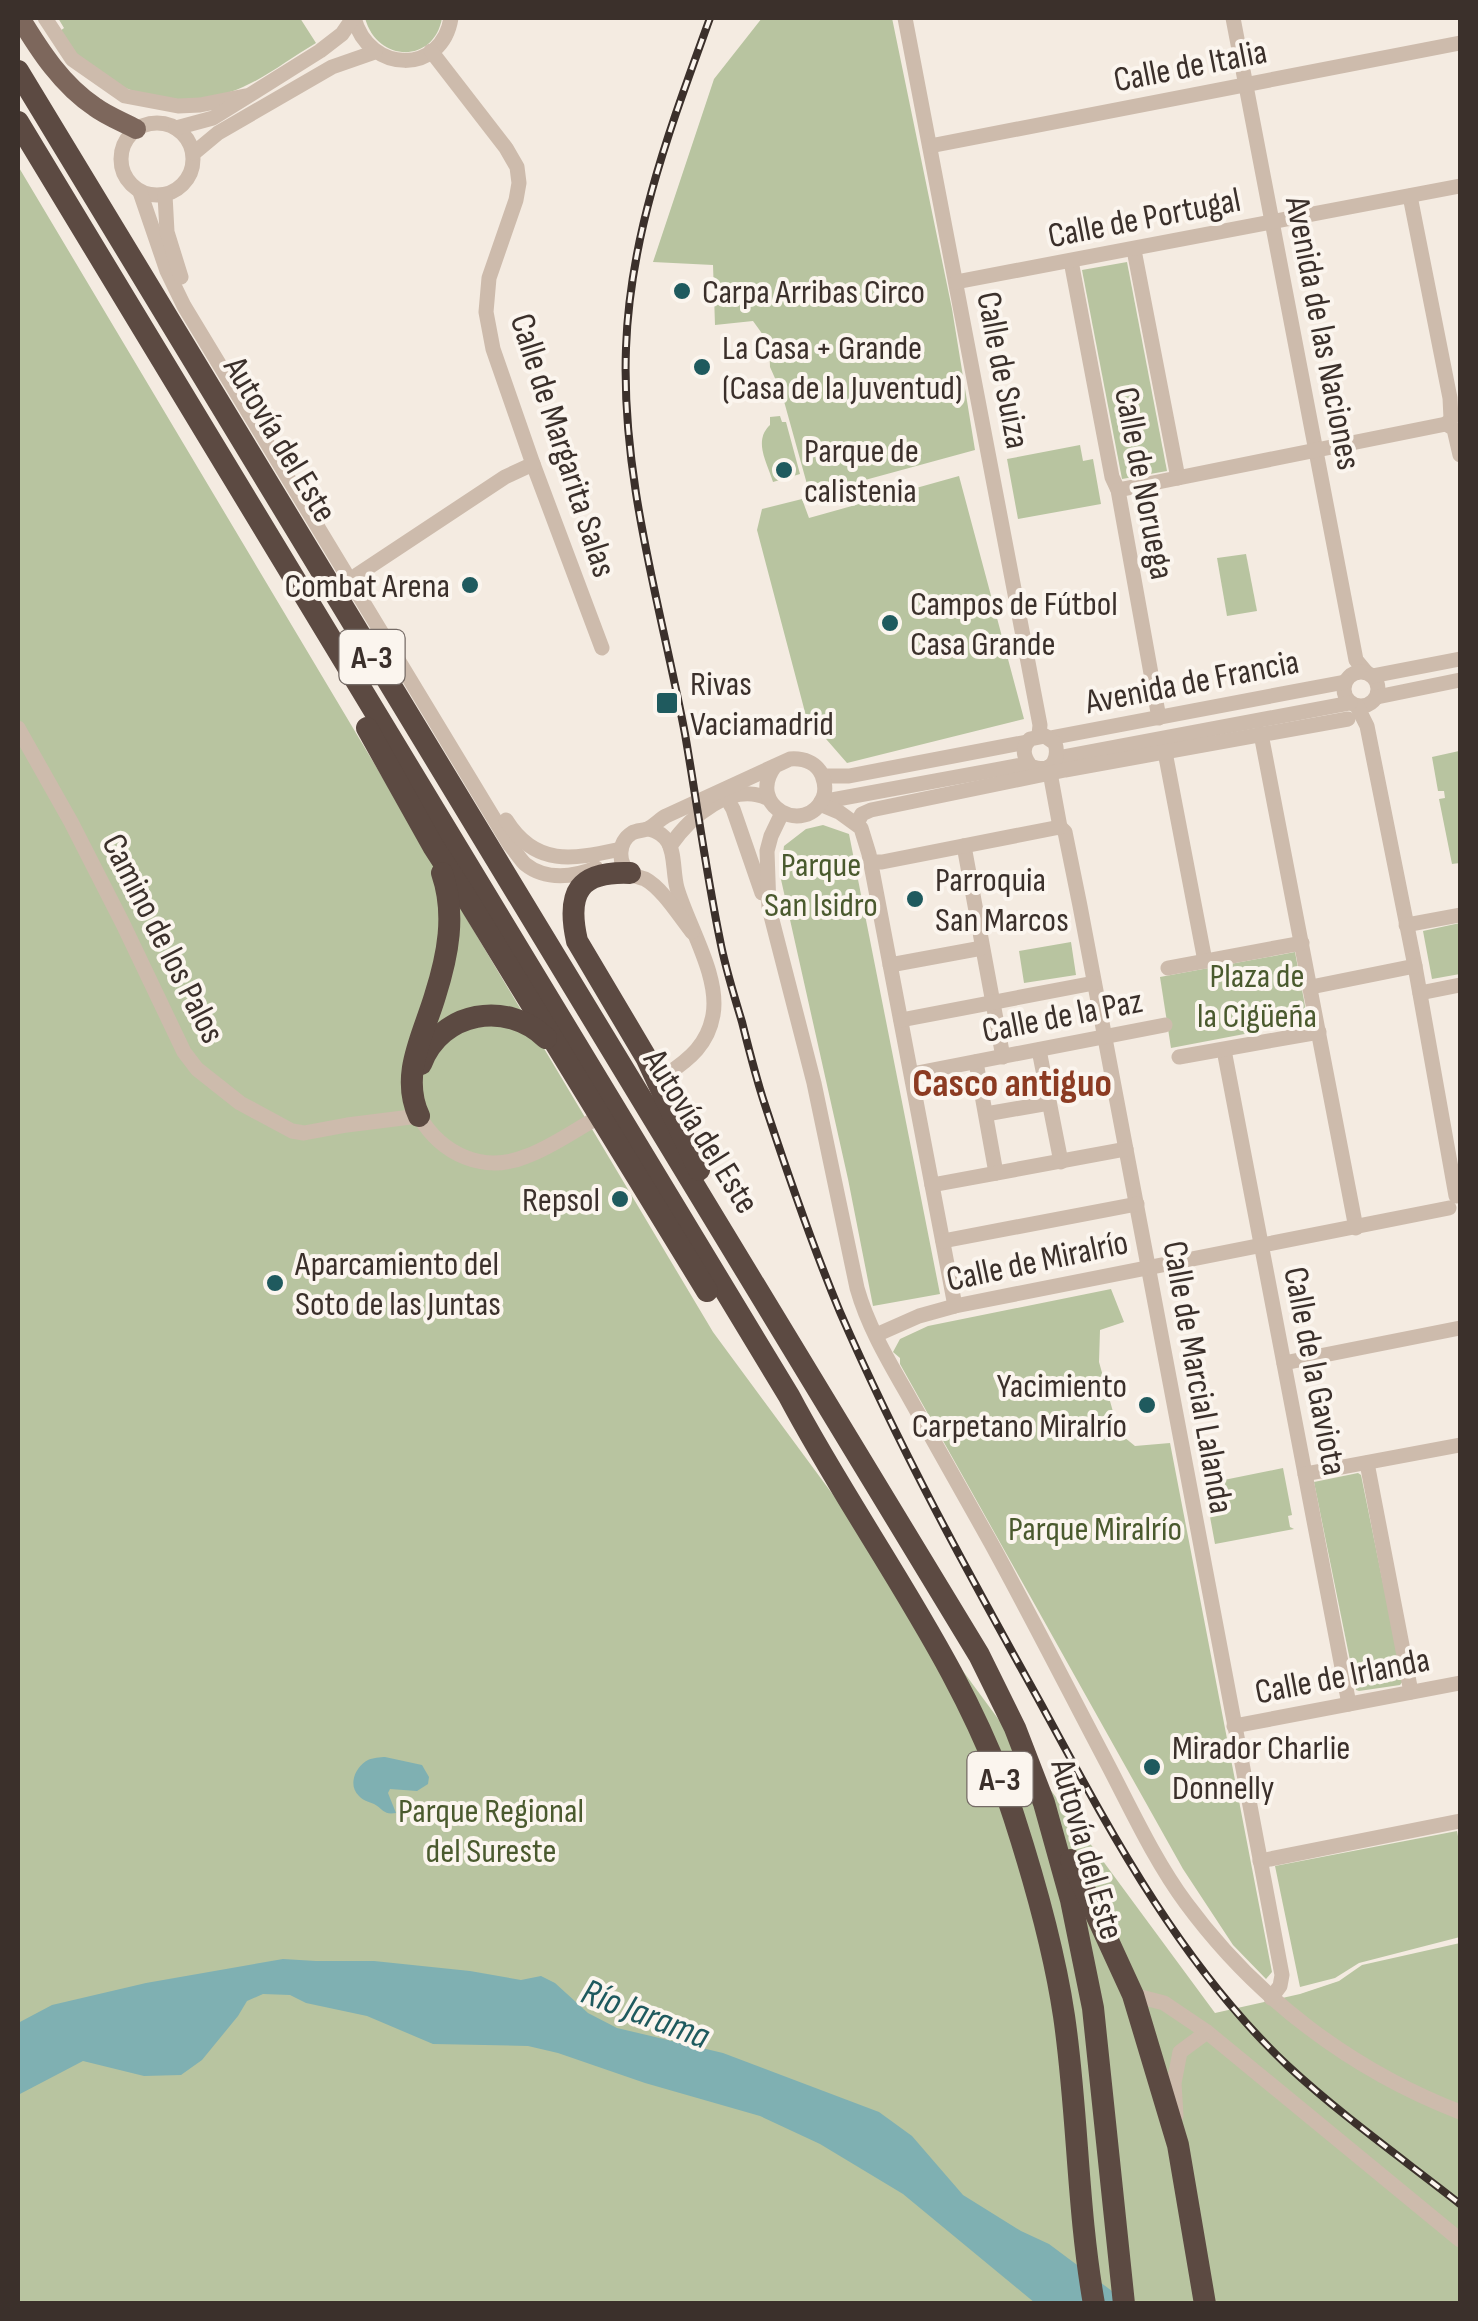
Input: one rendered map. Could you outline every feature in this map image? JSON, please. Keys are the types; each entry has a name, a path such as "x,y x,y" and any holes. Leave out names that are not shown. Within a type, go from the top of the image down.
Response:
{"highway":[{"name":"Autovía del Este","path":"18,70 979,1655 1015,1728 1044,1803 1071,1900 1093,2008 1124,2304"},
{"name":"Autovía del Este","path":"18,122 769,1364 949,1670 987,1745 1014,1814 1042,1914 1064,2015 1094,2304"},
{"path":"316,616 322,644 432,846 696,1273 806,1443 822,1460"},
{"path":"419,1116 411,1100 414,1056 449,943 450,895 432,846"},
{"path":"630,866 585,882 574,900 577,941 646,1059 723,1216 729,1242"},
{"path":"419,1116 417,1074 425,1052 444,1031 462,1020 485,1014 507,1015 530,1024 566,1062"},
{"path":"1044,1803 1132,1996 1178,2145 1206,2304"}],"main road":[{"path":"20,18 40,52 67,83 94,107 136,130"}],"street":[{"path":"45,18 72,60 125,96 178,106 245,96"},
{"path":"176,128 208,120 325,48 354,18"},
{"path":"354,18 365,42 375,52 386,58 409,60 431,52 442,40 450,18"},
{"name":"Calle de Suiza","path":"905,18 1019,606 1040,725 1039,739"},
{"name":"Avenida de las Naciones","path":"1233,18 1358,673"},
{"name":"Calle de Italia","path":"930,146 1460,43"},
{"path":"194,153 218,133 332,67 375,52"},
{"name":"Calle de Margarita Salas","path":"431,52 506,148 516,167 516,200 489,278 486,312 494,349 533,464 602,648"},
{"path":"148,124 176,128 190,142 194,153 190,175 176,192 152,196 140,192 130,184 121,162 127,138 148,124"},
{"name":"Calle de Portugal","path":"956,282 1460,186"},
{"path":"140,192 184,306 510,844 524,863 555,875 578,875 604,866 630,866"},
{"path":"165,195 167,232 176,268 192,302 514,834 550,856 584,858 661,874 670,852 692,820 740,794 769,799"},
{"path":"1118,490 1446,424 1450,419 1450,398 1410,196"},
{"path":"1134,250 1178,478"},
{"name":"Calle de Noruega","path":"1071,261 1159,718"},
{"path":"1446,424 1454,430 1460,455"},
{"path":"356,574 505,477 533,464"},
{"name":"Avenida de Francia","path":"823,776 850,776 1159,718 1358,673 1460,659"},
{"path":"857,824 865,812 1052,766 1165,752 1261,734 1361,708 1378,689 1358,673 1344,689 1361,708 1420,993 1457,1204"},
{"name":"Avenida de Francia","path":"820,803 1029,764 1039,769 1361,708 1460,680"},
{"name":"Camino de los Palos","path":"18,728 124,924 184,1052 197,1068 240,1103 304,1134 419,1116"},
{"path":"1261,734 1356,1228"},
{"path":"1029,764 1024,750 1039,739"},
{"name":"Avenida de Francia","path":"1039,739 1055,743 1052,766"},
{"path":"1165,752 1204,961"},
{"path":"692,932 659,892 630,866 626,839 786,759 814,764 823,776 825,790 820,803 805,815 782,813 766,790 775,766"},
{"name":"Calle de Marcial Lalanda","path":"1052,766 1060,826 1065,832 1137,1204 1282,1975 1271,1998"},
{"path":"727,799 769,908 814,1083 862,1308 1168,1876 1225,1952 1271,1998 1384,2078 1460,2112"},
{"path":"820,803 862,828 955,1306"},
{"path":"769,908 767,852 782,813"},
{"path":"871,862 1060,826"},
{"path":"649,829 660,833 670,852 676,883 713,988 714,1011 709,1031 698,1050 666,1075"},
{"path":"964,846 1004,1057"},
{"path":"1406,926 1460,915"},
{"path":"1168,968 1302,943"},
{"path":"890,965 982,948"},
{"path":"1311,987 1414,966"},
{"path":"901,1020 1094,983"},
{"path":"1420,993 1460,984"},
{"name":"Calle de la Paz","path":"912,1074 1165,1025"},
{"path":"1178,1058 1319,1032"},
{"path":"1038,1050 1060,1162"},
{"name":"Calle de la Gaviota","path":"1224,1050 1349,1704"},
{"path":"976,1062 996,1173"},
{"path":"986,1114 1049,1103"},
{"path":"419,1116 442,1146 462,1156 494,1163 524,1158 590,1122"},
{"path":"932,1186 1126,1149"},
{"path":"944,1241 1137,1204"},
{"name":"Calle de Miralrío","path":"876,1336 919,1316 955,1306 1356,1228 1457,1204"},
{"path":"1284,1363 1460,1328"},
{"path":"1305,1474 1460,1445"},
{"path":"1367,1463 1411,1692"},
{"name":"Calle de Irlanda","path":"1234,1726 1460,1683"},
{"path":"1260,1861 1460,1821"},
{"path":"1132,1996 1164,2003 1207,2032 1460,2240"},
{"path":"1178,2145 1174,2083 1180,2052 1207,2032"}],"green space":[{"path":"58,18 300,18 316,43 243,87 222,95 178,100 134,91 95,71 71,47 60,31 64,28"},
{"path":"365,18 442,18 428,44 405,52 381,43 371,33"},
{"path":"762,18 892,18 952,309 975,450 810,495 782,394 770,367 769,343 753,321 715,325 713,265 653,262 714,79"},
{"name":"Parque Regional del Sureste","path":"18,166 713,1332 1215,2013 1300,1994 1339,1981 1362,1965 1460,1943 1460,2303 18,2303"},
{"path":"1127,262 1167,471 1122,479 1082,270"},
{"path":"780,416 786,422 800,474 773,482 762,438 770,417"},
{"path":"1080,445 1083,461 1093,459 1101,504 1018,519 1007,459"},
{"name":"Campos de Fútbol Casa Grande","path":"959,476 1024,719 847,763 806,716 757,530 762,509 802,499 809,518"},
{"path":"1246,554 1257,611 1227,616 1217,558"},
{"path":"1459,751 1460,863 1452,864 1439,799 1445,798 1444,791 1438,791 1432,757"},
{"name":"Parque San Isidro","path":"823,825 849,834 940,1294 873,1306 780,875 784,846 806,829"},
{"path":"1460,923 1460,974 1432,979 1423,931"},
{"path":"1071,942 1076,975 1024,983 1019,951"},
{"name":"Plaza de la Cigüeña","path":"1295,952 1308,1022 1171,1048 1160,977"},
{"name":"Parque Miralrío","path":"1111,1289 1124,1322 1100,1330 1099,1362 1119,1433 1135,1446 1170,1443 1272,1972 1266,1979 1233,1945 1183,1869 900,1358 893,1352 900,1339 928,1326"},
{"path":"1283,1468 1292,1515 1288,1516 1294,1529 1215,1544 1204,1484"},
{"path":"1358,1473 1403,1681 1400,1685 1359,1691 1314,1482"},
{"path":"1457,1831 1460,1937 1359,1963 1335,1978 1300,1987 1275,1866"}],"water":[{"path":"385,1757 422,1765 429,1777 428,1784 417,1791 390,1789 396,1813 386,1813 362,1799 354,1787 354,1776 364,1763"},
{"path":"283,1959 374,1961 521,1980 541,1976 555,1983 588,2013 617,2028 723,2053 879,2112 912,2136 963,2195 1049,2244 1128,2303 1035,2303 903,2194 820,2144 760,2116 528,2046 433,2044 367,2016 306,2003 290,1995 263,1994 247,2001 202,2060 181,2075 144,2076 83,2061 18,2095 18,2023 52,2005 146,1983"}],"railway":[{"path":"710,18 667,139 644,221 629,305 626,397 636,494 685,734 722,950 782,1156 840,1312 910,1461 1094,1801 1150,1895 1214,1985 1288,2066 1460,2204"}],"place":[{"name":"Carpa Arribas Circo","path":"682,291"},
{"name":"La Casa + Grande (Casa de la Juventud)","path":"702,367"},
{"name":"Parque de calistenia","path":"784,470"},
{"name":"Combat Arena","path":"470,585"},
{"name":"Campos de Fútbol Casa Grande","path":"890,623"},
{"name":"Rivas Vaciamadrid","path":"667,703"},
{"name":"Parroquia San Marcos","path":"915,899"},
{"name":"Repsol","path":"620,1199"},
{"name":"Aparcamiento del Soto de las Juntas","path":"275,1283"},
{"name":"Yacimiento Carpetano Miralrío","path":"1147,1405"},
{"name":"Mirador Charlie Donnelly","path":"1152,1767"}],"district":[{"name":"Casco antiguo","path":"1012,1082"}],"water label":[{"name":"Río Jarama","path":"646,2013"}]}
